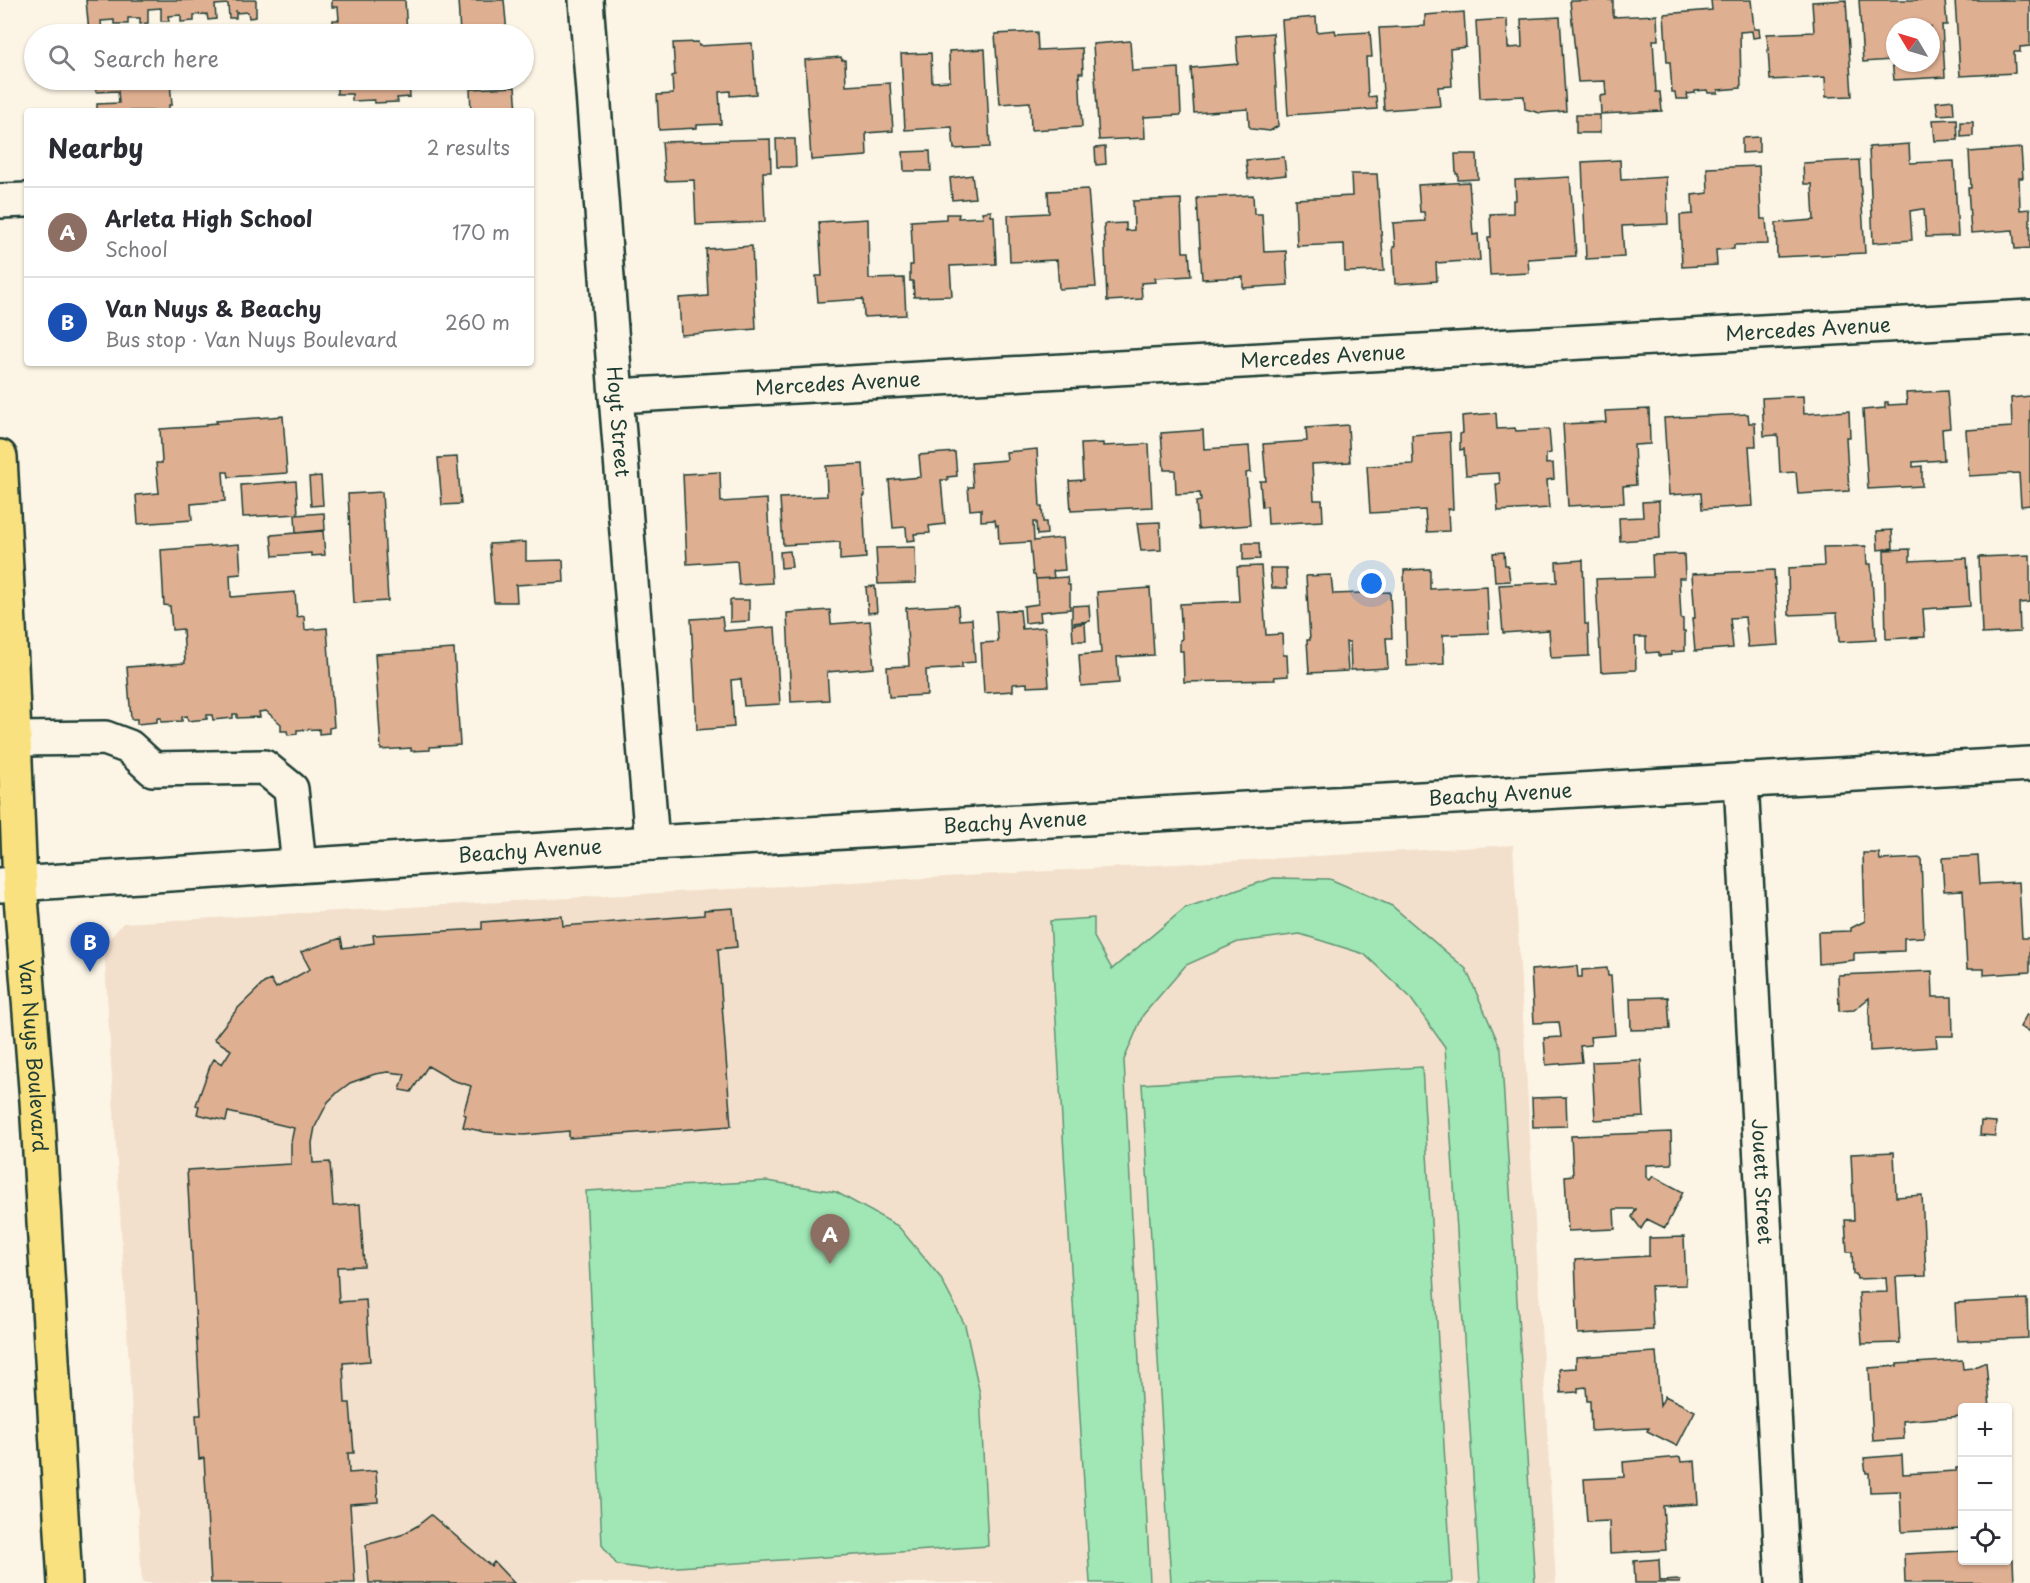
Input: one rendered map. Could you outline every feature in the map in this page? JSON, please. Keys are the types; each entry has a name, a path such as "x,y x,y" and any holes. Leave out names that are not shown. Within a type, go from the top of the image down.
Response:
{"main road":[{"name":"Van Nuys Boulevard","path":"0,457 15,740 10,885 38,1101 65,1583"}],"street":[{"name":"Hoyt Street","path":"586,0 652,843"},
{"path":"0,201 24,200"},
{"name":"Mercedes Avenue","path":"616,396 2030,317"},
{"path":"15,740 105,738 129,747 153,769 264,767 291,789 299,866"},
{"name":"Beachy Avenue","path":"10,885 652,843 2030,764"},
{"name":"Jouett Street","path":"1741,780 1783,1583"}],"shaded area":[{"path":"1513,845 1556,1583 142,1583 104,945 123,923"}],"green space":[{"path":"1273,878 1330,879 1392,906 1466,969 1501,1049 1535,1583 1480,1583 1445,1047 1409,996 1364,954 1300,934 1238,942 1186,965 1143,1015 1124,1060 1150,1583 1090,1583 1050,921 1094,918 1094,937 1112,969 1185,908"},
{"path":"1422,1067 1452,1583 1171,1583 1142,1084"},
{"path":"767,1181 836,1192 898,1226 940,1277 965,1325 980,1394 988,1546 648,1569 617,1565 602,1545 586,1191"}],"building":[{"path":"86,0 256,0 256,17 249,18 248,12 236,13 236,18 229,18 228,4 215,5 216,19 208,20 207,14 194,15 194,21 181,22 181,15 168,16 169,21 161,21 161,8 148,9 148,23 140,24 140,18 128,18 128,24 114,24 114,20 101,21 101,24 88,24"},
{"path":"332,0 405,0 406,24 333,24 333,20 339,20 338,7 332,7"},
{"path":"458,0 504,0 506,24 459,24"},
{"path":"1613,0 1613,17 1657,15 1658,40 1653,40 1656,92 1660,92 1662,111 1601,114 1600,96 1606,95 1605,81 1578,82 1570,1"},
{"path":"1711,0 1751,0 1754,29 1759,29 1760,37 1753,38 1752,31 1740,32 1741,88 1718,90 1718,93 1708,93 1707,90 1695,91 1695,93 1687,94 1688,99 1676,99 1675,92 1672,92 1670,62 1667,62 1664,14 1712,10"},
{"path":"1846,0 1852,96 1826,97 1825,77 1770,80 1767,34 1814,32 1812,2"},
{"path":"1859,0 1945,0 1947,25 1942,25 1945,77 1894,80 1893,72 1940,72 1940,18 1886,18 1886,60 1863,62"},
{"path":"1955,0 2030,0 2030,46 2020,47 2020,52 2014,52 2015,73 1960,76"},
{"path":"1464,12 1466,47 1450,49 1452,86 1438,87 1440,106 1384,110 1379,28 1425,26 1425,15"},
{"path":"1316,17 1317,32 1335,30 1336,34 1370,32 1372,57 1366,57 1368,97 1376,96 1377,109 1288,115 1282,20"},
{"path":"1560,17 1566,111 1540,113 1525,109 1524,96 1480,98 1476,21 1507,19 1508,48 1522,47 1521,19"},
{"path":"1037,32 1038,50 1082,48 1083,73 1079,73 1082,127 1031,130 1030,102 1000,104 995,34"},
{"path":"1273,33 1278,126 1270,131 1252,129 1249,126 1248,109 1194,113 1191,68 1238,64 1236,36"},
{"path":"1130,41 1132,71 1179,68 1181,115 1144,117 1145,138 1099,140 1093,44"},
{"path":"698,42 699,46 752,43 756,94 730,96 730,91 719,92 721,124 659,130 657,95 673,94 672,76 675,75 673,43"},
{"path":"985,49 990,147 954,149 952,127 905,130 901,54 931,53 932,82 950,81 949,51"},
{"path":"841,57 845,60 846,86 890,83 893,131 866,133 867,156 811,160 805,60"},
{"path":"96,90 171,90 172,105 169,105 169,108 97,108 97,104 119,103 118,91 96,92"},
{"path":"337,90 410,90 410,97 397,98 398,102 374,103 374,100 352,101 352,94 337,94"},
{"path":"470,90 515,90 517,108 471,108"},
{"path":"1953,100 1954,114 1938,115 1936,102"},
{"path":"1576,115 1600,115 1600,133 1576,133"},
{"path":"1957,119 1958,140 1935,141 1933,120"},
{"path":"1961,122 1973,122 1973,136 1961,137"},
{"path":"1759,137 1759,152 1742,153 1742,138"},
{"path":"770,139 771,172 763,172 765,222 696,225 694,180 665,181 662,142"},
{"path":"776,139 795,139 796,167 777,167"},
{"path":"1909,144 1910,163 1954,161 1958,236 1926,237 1924,209 1922,209 1910,211 1912,240 1873,243 1869,147"},
{"path":"1105,147 1106,164 1096,165 1095,148"},
{"path":"2021,148 2023,178 2019,178 2020,210 2030,209 2030,248 2015,249 2013,230 1971,233 1968,188 1971,188 1969,152"},
{"path":"930,151 931,171 904,171 903,152"},
{"path":"1455,154 1477,154 1478,179 1458,180"},
{"path":"1284,157 1286,175 1248,179 1246,160"},
{"path":"1620,160 1621,180 1666,177 1668,224 1622,226 1624,257 1586,259 1582,162"},
{"path":"1859,160 1865,253 1777,257 1776,223 1814,220 1812,184 1804,184 1803,163"},
{"path":"1759,166 1761,219 1766,219 1768,244 1734,245 1734,249 1716,250 1717,265 1682,267 1680,215 1693,214 1692,195 1708,193 1707,168"},
{"path":"1351,174 1377,174 1384,271 1345,272 1344,244 1297,246 1295,199 1352,196"},
{"path":"972,175 975,198 952,200 950,178"},
{"path":"1570,177 1576,256 1528,259 1529,273 1490,275 1488,237 1491,237 1490,214 1513,213 1513,200 1516,200 1515,180"},
{"path":"1469,182 1473,235 1478,234 1480,260 1436,263 1437,281 1395,284 1393,223 1425,221 1424,212 1420,212 1418,185"},
{"path":"1088,189 1096,287 1059,289 1057,260 1010,262 1008,215 1049,213 1048,191"},
{"path":"1253,195 1254,214 1262,214 1264,252 1286,251 1288,285 1243,288 1243,277 1202,279 1197,198"},
{"path":"1181,199 1183,252 1189,252 1191,276 1155,278 1156,282 1141,283 1142,299 1107,301 1104,224 1126,223 1126,231 1134,230 1133,201"},
{"path":"991,211 991,216 994,216 996,264 950,266 952,296 914,297 913,281 910,281 910,265 913,265 911,221 946,219 946,214 959,214 958,218 983,217 982,212"},
{"path":"868,219 869,279 904,278 906,315 864,317 863,299 818,302 816,276 822,276 819,222"},
{"path":"752,246 756,329 681,335 679,298 708,296 706,249"},
{"path":"1947,391 1950,428 1942,429 1944,460 1913,462 1913,467 1922,466 1922,486 1868,489 1863,410 1885,408 1885,402 1888,402 1888,405 1907,404 1906,393"},
{"path":"1803,396 1804,414 1849,411 1850,437 1846,437 1849,491 1798,494 1796,472 1780,473 1778,435 1764,436 1762,398"},
{"path":"2030,396 2030,505 2021,506 2019,473 1969,476 1966,430 2012,427 2011,398"},
{"path":"1649,409 1650,444 1634,445 1636,485 1623,486 1624,503 1568,506 1563,424 1606,422 1605,411"},
{"path":"1496,413 1497,429 1515,428 1516,431 1549,429 1551,453 1546,454 1546,464 1553,463 1554,479 1547,480 1549,508 1498,511 1496,484 1500,484 1499,473 1466,475 1464,449 1460,450 1460,434 1463,433 1462,416"},
{"path":"1748,414 1749,423 1755,423 1756,446 1749,446 1753,506 1702,509 1701,493 1669,495 1664,418"},
{"path":"283,416 287,473 229,477 228,472 223,472 225,501 191,504 192,520 138,524 136,495 159,493 156,463 162,463 160,429 206,426 206,424 217,423 216,421"},
{"path":"1348,425 1350,462 1312,464 1314,500 1322,500 1323,521 1268,524 1267,506 1262,507 1260,481 1266,481 1263,444 1307,441 1306,428"},
{"path":"1203,430 1204,449 1249,446 1251,472 1246,473 1250,525 1198,529 1196,502 1201,501 1200,493 1176,494 1175,470 1164,470 1161,433"},
{"path":"1450,432 1453,509 1448,509 1449,531 1427,532 1425,510 1370,513 1367,466 1413,464 1412,435"},
{"path":"1103,443 1103,446 1149,444 1152,507 1071,511 1069,481 1083,480 1081,444"},
{"path":"1037,449 1040,507 1042,507 1043,522 1046,522 1047,534 1037,535 1036,522 1033,522 1034,541 1062,538 1065,570 1053,571 1054,578 1036,579 1033,575 1030,542 999,544 998,525 996,526 995,520 981,521 981,509 970,510 968,487 973,487 971,463 1007,460 1006,452"},
{"path":"955,452 957,476 941,480 945,524 929,526 930,533 914,534 915,540 907,541 906,527 893,528 889,480 921,477 919,455"},
{"path":"457,457 461,504 442,505 438,458"},
{"path":"863,464 866,558 840,560 840,542 783,545 780,498 827,496 826,466"},
{"path":"720,472 721,502 767,499 772,583 739,585 737,561 687,564 683,474"},
{"path":"321,476 323,505 311,506 309,477"},
{"path":"296,481 298,514 243,517 241,485"},
{"path":"382,492 388,601 354,603 348,494"},
{"path":"1659,501 1660,538 1620,541 1619,518 1643,517 1642,502"},
{"path":"324,513 325,530 296,533 295,515"},
{"path":"1160,522 1161,550 1141,551 1137,523"},
{"path":"1892,530 1893,548 1878,550 1877,531"},
{"path":"323,531 325,555 311,556 311,553 273,556 271,535"},
{"path":"526,542 526,561 563,560 564,582 516,585 517,602 494,602 489,544"},
{"path":"1243,543 1259,543 1260,559 1243,560"},
{"path":"239,544 241,574 230,575 231,597 295,592 297,617 304,616 305,630 327,628 334,727 329,728 329,733 319,734 319,729 297,730 297,734 288,735 287,731 281,731 281,724 266,711 259,712 260,717 237,718 237,714 233,714 233,718 213,720 212,715 207,715 207,719 188,721 187,716 182,717 182,721 161,722 161,718 157,718 157,722 137,724 137,719 131,719 127,667 185,663 183,629 172,630 170,606 164,605 161,550"},
{"path":"1866,546 1867,564 1871,564 1876,640 1839,642 1837,613 1789,615 1788,568 1824,566 1823,547"},
{"path":"915,547 916,583 878,584 876,548"},
{"path":"1910,549 1910,561 1967,558 1970,606 1923,609 1925,637 1886,639 1884,550"},
{"path":"790,551 792,567 781,568 780,552"},
{"path":"1504,552 1510,581 1495,582 1493,553"},
{"path":"1684,554 1685,578 1679,578 1685,651 1659,656 1659,652 1646,653 1646,637 1635,637 1636,670 1601,672 1596,579 1653,577 1652,555"},
{"path":"2030,555 2030,602 2019,603 2020,632 1982,634 1979,557"},
{"path":"1583,560 1585,624 1588,624 1589,656 1551,658 1549,630 1503,633 1499,585 1557,582 1556,562"},
{"path":"1261,566 1266,635 1282,634 1283,655 1287,655 1288,676 1274,677 1275,680 1184,682 1183,651 1180,651 1180,640 1182,639 1180,604 1239,601 1237,567"},
{"path":"1270,568 1286,568 1287,588 1272,588"},
{"path":"1430,569 1430,589 1487,586 1489,633 1443,635 1444,664 1407,666 1404,570"},
{"path":"1774,570 1779,645 1748,647 1745,617 1730,618 1733,648 1695,651 1692,574"},
{"path":"1331,575 1333,594 1390,592 1392,638 1386,638 1388,668 1351,670 1350,642 1346,642 1348,671 1309,673 1307,640 1310,640 1306,576"},
{"path":"1067,577 1068,585 1070,585 1070,609 1040,612 1041,621 1025,623 1024,606 1038,604 1036,579"},
{"path":"875,586 877,612 868,613 866,587"},
{"path":"1150,588 1154,655 1117,657 1119,683 1081,686 1079,655 1101,653 1097,592"},
{"path":"730,600 749,600 749,621 730,622"},
{"path":"958,605 959,620 972,619 975,662 962,663 962,668 926,670 927,695 889,697 887,667 909,666 906,608"},
{"path":"1089,605 1090,621 1072,623 1072,606"},
{"path":"830,610 831,624 870,621 874,668 827,672 829,700 791,702 787,613"},
{"path":"1020,610 1022,629 1045,627 1049,686 1027,687 1027,683 1013,684 1013,691 984,693 981,643 998,642 996,611"},
{"path":"722,617 724,631 775,627 780,704 744,706 741,679 731,680 734,727 697,730 691,619"},
{"path":"1085,623 1086,641 1073,641 1072,625"},
{"path":"454,649 460,745 430,747 430,750 411,751 411,748 381,750 375,654"},
{"path":"1863,853 1879,853 1880,860 1921,858 1924,937 1904,938 1904,951 1854,953 1854,960 1819,964 1818,932 1851,931 1851,928 1865,921"},
{"path":"1978,856 1980,884 2019,882 2022,938 2030,938 2030,972 1984,975 1984,969 1967,969 1963,890 1944,891 1942,858"},
{"path":"733,908 737,947 718,949 731,1126 569,1138 569,1131 524,1135 485,1132 463,1127 466,1115 463,1114 471,1086 452,1080 428,1066 411,1092 400,1090 405,1074 388,1072 350,1083 328,1102 315,1127 312,1143 313,1163 330,1162 333,1206 360,1204 364,1266 337,1267 339,1302 366,1300 370,1361 343,1363 345,1403 350,1403 354,1453 348,1453 349,1473 376,1471 378,1502 350,1504 355,1583 211,1583 204,1458 199,1459 196,1415 201,1415 187,1170 291,1164 291,1142 294,1128 228,1112 226,1121 197,1114 199,1106 196,1105 210,1066 214,1059 222,1064 231,1050 214,1039 219,1032 238,1008 264,983 271,980 276,988 310,969 301,952 341,938 343,948 374,943 373,935 482,929 482,922 562,916 563,926 704,915 704,910"},
{"path":"1577,966 1578,977 1582,977 1582,970 1607,968 1608,976 1611,976 1615,1035 1590,1037 1591,1045 1580,1046 1582,1062 1546,1065 1544,1038 1561,1037 1559,1022 1534,1023 1531,970"},
{"path":"1932,971 1933,997 1952,997 1953,1036 1936,1036 1937,1047 1870,1051 1869,998 1854,1010 1839,1011 1838,975"},
{"path":"1668,997 1670,1029 1631,1030 1630,998"},
{"path":"2027,1014 2030,1016 2030,1032 2020,1027"},
{"path":"1641,1060 1644,1117 1595,1120 1592,1062"},
{"path":"1566,1097 1567,1126 1533,1127 1532,1098"},
{"path":"1981,1121 1996,1122 1995,1136 1980,1135"},
{"path":"1671,1132 1672,1164 1646,1165 1646,1177 1650,1180 1653,1176 1683,1192 1665,1228 1647,1219 1641,1229 1632,1217 1636,1209 1614,1209 1615,1229 1568,1231 1565,1176 1573,1175 1571,1136"},
{"path":"1894,1152 1896,1197 1922,1195 1926,1276 1896,1277 1900,1343 1862,1344 1859,1293 1887,1292 1886,1278 1857,1279 1856,1274 1853,1274 1852,1252 1847,1252 1845,1220 1854,1220 1851,1154"},
{"path":"1684,1237 1686,1285 1651,1286 1653,1330 1578,1334 1575,1260 1649,1256 1649,1238"},
{"path":"2027,1299 2028,1338 1957,1341 1955,1303"},
{"path":"1656,1352 1660,1406 1665,1396 1695,1411 1677,1446 1647,1431 1649,1428 1591,1431 1590,1401 1587,1401 1586,1387 1578,1388 1578,1392 1561,1393 1559,1369 1576,1368 1576,1357"},
{"path":"1962,1360 1963,1369 1986,1362 1990,1403 1958,1403 1958,1416 1903,1421 1904,1439 1873,1441 1869,1368 1897,1366 1897,1364"},
{"path":"1902,1455 1903,1474 1956,1471 1958,1468 1958,1529 1902,1532 1900,1491 1870,1492 1869,1473 1866,1473 1864,1458"},
{"path":"1680,1457 1681,1462 1695,1461 1698,1504 1663,1506 1666,1550 1610,1553 1609,1521 1587,1522 1584,1479 1624,1477 1623,1462"},
{"path":"431,1515 491,1566 494,1562 514,1583 369,1583 366,1545 401,1535"},
{"path":"1958,1551 1958,1565 2012,1565 2013,1559 2014,1583 1905,1583 1904,1554"},
{"path":"1659,1559 1660,1581 1680,1580 1680,1583 1635,1583 1634,1561"}],"place":[{"name":"Van Nuys & Beachy","path":"90,972"},
{"name":"Arleta High School","path":"830,1264"}]}
